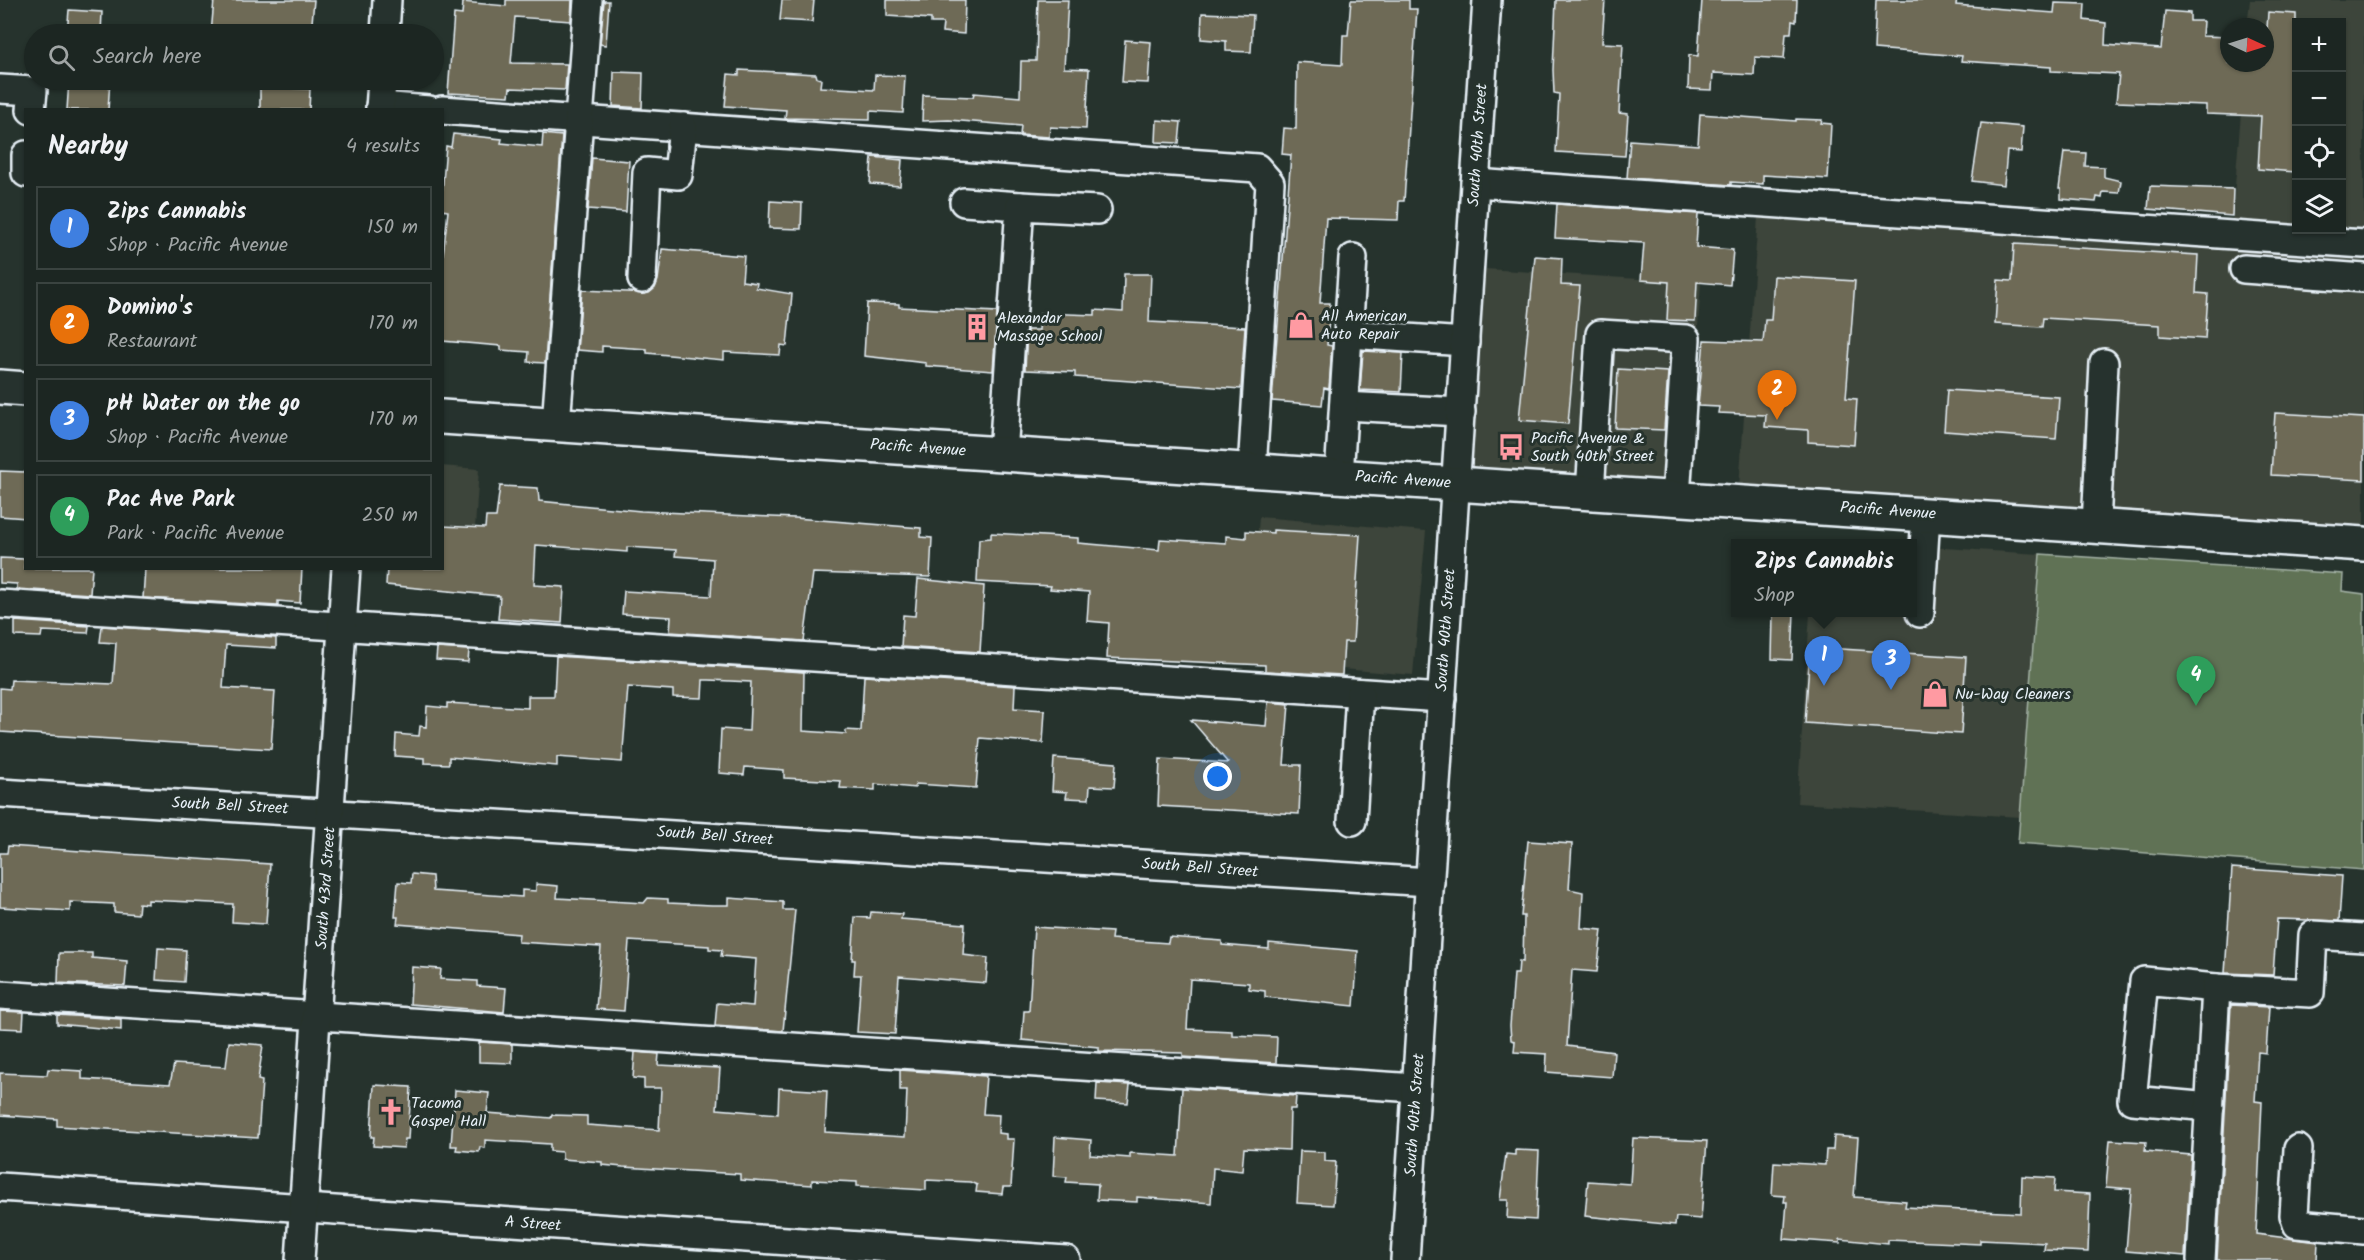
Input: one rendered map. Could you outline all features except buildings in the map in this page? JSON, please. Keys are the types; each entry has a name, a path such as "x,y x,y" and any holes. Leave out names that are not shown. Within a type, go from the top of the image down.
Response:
{"main road":[{"path":"0,387 24,389"},
{"name":"Pacific Avenue","path":"444,417 2364,544"}],"street":[{"path":"386,24 387,0"},
{"path":"556,424 588,0"},
{"name":"South 40th Street","path":"1405,1260 1487,0"},
{"path":"0,89 33,91 31,108"},
{"path":"380,108 381,90"},
{"path":"444,110 1257,168 1270,183 1252,470"},
{"path":"642,279 647,172 678,175 683,128"},
{"path":"1475,183 2364,244"},
{"path":"964,202 1097,210"},
{"path":"1004,454 1020,206"},
{"path":"1339,476 1353,258"},
{"path":"2244,269 2364,278"},
{"path":"1349,334 1465,342"},
{"path":"1590,492 1600,334 1676,338 1686,339 1676,498"},
{"path":"2096,525 2104,363"},
{"path":"1344,406 1461,412"},
{"path":"1920,613 1926,514"},
{"name":"South 43rd Street","path":"300,1260 332,811 346,570"},
{"path":"0,604 1442,698"},
{"path":"1352,821 1360,693"},
{"name":"South Bell Street","path":"0,793 332,811 1430,882"},
{"path":"2210,1107 2132,1100 2144,981 2310,993 2313,935 2364,938"},
{"path":"2201,1260 2217,988"},
{"path":"0,995 1416,1088"},
{"path":"2298,1149 2294,1215 2297,1224 2364,1230"},
{"name":"A Street","path":"0,1188 1066,1260"}],"shaded area":[{"path":"2250,0 2364,0 2364,544 1738,502 1759,202 2231,235 2244,72 2274,72 2274,18 2248,18"},
{"path":"1470,268 1701,283 1686,499 1456,484"},
{"path":"444,466 479,469 474,543 444,540"},
{"path":"1259,517 1426,531 1413,675 1247,661"},
{"path":"1917,546 2040,554 2020,817 1797,803 1810,617 1917,617"}],"green space":[{"path":"2040,554 2343,574 2342,591 2364,594 2364,870 2018,843"}],"place":[{"name":"All American Auto Repair","path":"1301,325"},
{"name":"Alexandar Massage School","path":"977,327"},
{"name":"Domino's","path":"1777,420"},
{"name":"Pacific Avenue & South 40th Street","path":"1511,447"},
{"name":"Zips Cannabis","path":"1824,686"},
{"name":"pH Water on the go","path":"1891,690"},
{"name":"Nu-Way Cleaners","path":"1935,694"},
{"name":"Pac Ave Park","path":"2196,706"},
{"name":"Tacoma Gospel Hall","path":"391,1112"}]}
